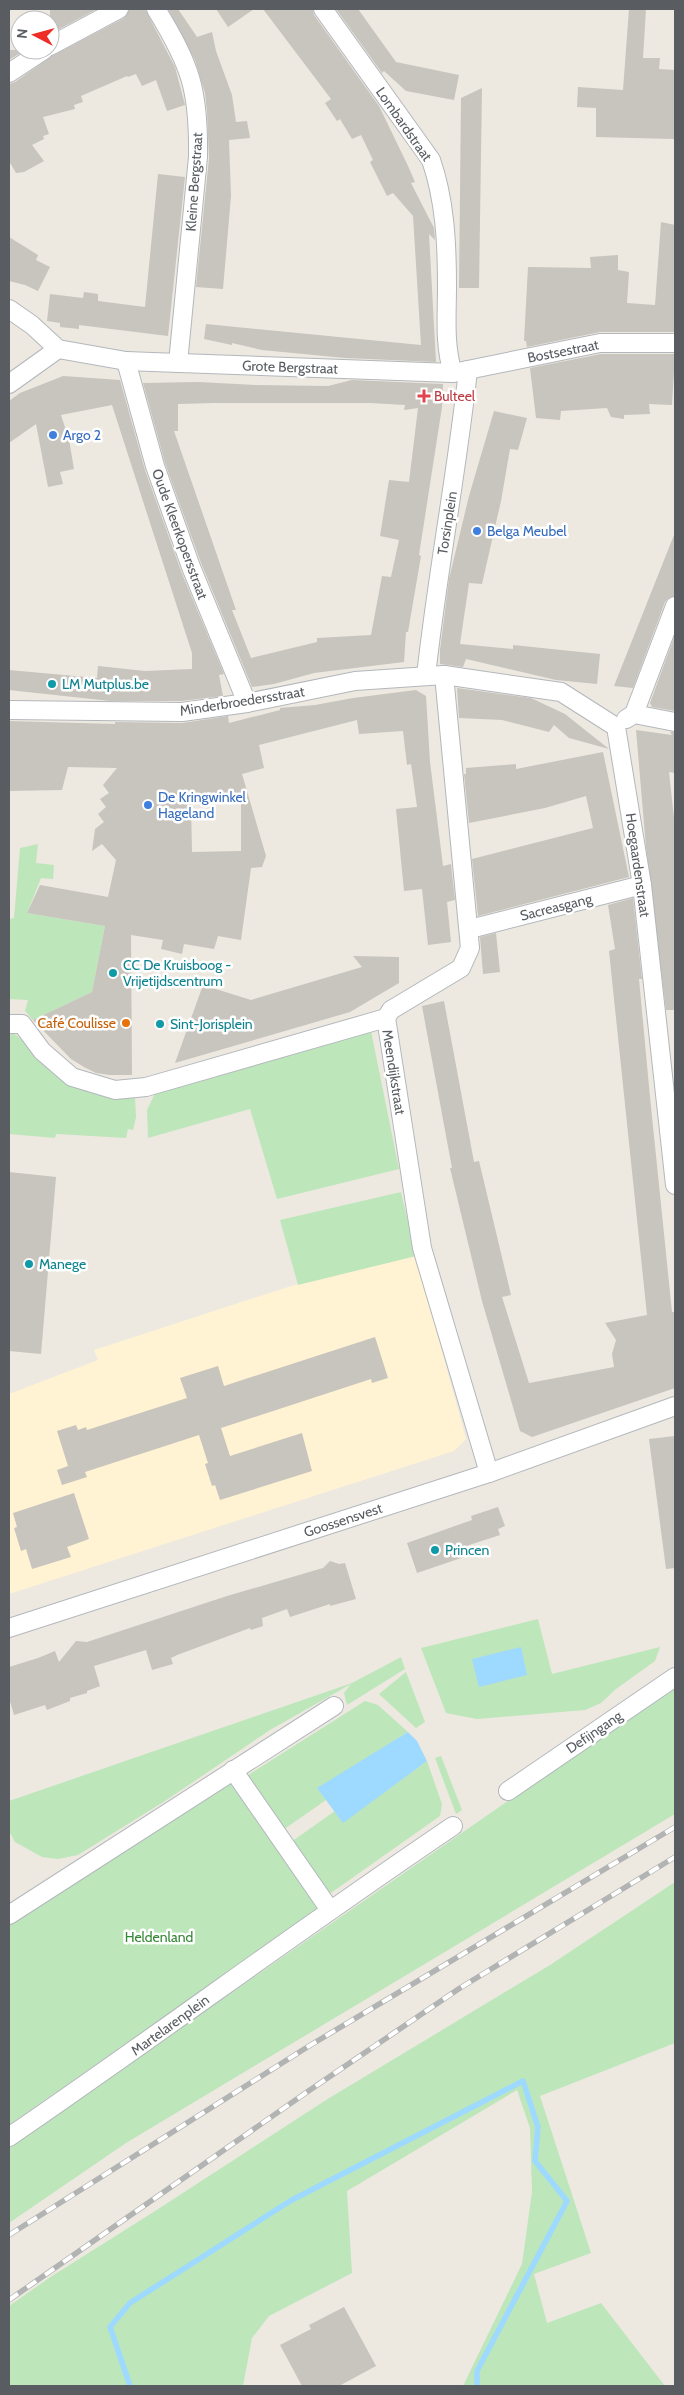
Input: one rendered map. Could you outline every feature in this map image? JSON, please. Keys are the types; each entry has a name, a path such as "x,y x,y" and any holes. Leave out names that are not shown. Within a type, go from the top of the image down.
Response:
{"street":[{"path":"60,41 119,9"},
{"name":"Kleine Bergstraat","path":"156,9 180,48 190,73 199,126 198,157 178,363"},
{"name":"Lombardstraat","path":"323,9 431,160 440,186 447,263 447,353 460,372"},
{"path":"9,73 29,60"},
{"path":"9,309 32,325 58,349 9,384"},
{"name":"Bostsestraat","path":"460,372 600,343 675,343"},
{"name":"Grote Bergstraat","path":"58,349 126,361 460,372"},
{"name":"Oude Kleerkopersstraat","path":"126,361 155,466 191,567 247,703"},
{"name":"Torsinplein","path":"426,676 431,622 461,436 460,372"},
{"path":"444,675 561,692 616,727 634,714 675,606"},
{"name":"Minderbroedersstraat","path":"9,710 182,712 247,703 355,681 444,675"},
{"name":"Meendijkstraat","path":"444,675 470,929 470,948 461,968 391,1010 386,1018 422,1248 489,1473"},
{"path":"634,714 675,722"},
{"name":"Hoegaardenstraat","path":"616,727 642,885 675,1186"},
{"name":"Sacreasgang","path":"470,929 642,885"},
{"path":"9,1024 22,1024 42,1051 72,1077 115,1090 146,1087 386,1018"},
{"name":"Goossensvest","path":"9,1628 489,1473 675,1406"},
{"name":"Defijngang","path":"511,1789 675,1677"},
{"path":"9,1915 334,1706"},
{"path":"233,1770 330,1910"},
{"name":"Martelarenplein","path":"9,2137 136,2050 330,1910 453,1826"}],"shaded area":[{"path":"416,1256 466,1439 454,1451 9,1594 9,1394 98,1360 94,1350 291,1286"}],"green space":[{"path":"38,844 36,863 54,865 53,879 41,878 27,913 105,926 92,992 33,1020 25,1011 28,1000 9,999 9,919 14,918 20,848"},
{"path":"9,1031 21,1039 48,1067 70,1083 93,1092 135,1096 136,1117 133,1130 128,1129 126,1138 56,1134 55,1138 9,1134"},
{"path":"371,1031 399,1169 277,1199 250,1109 148,1138 147,1110 157,1089"},
{"path":"401,1192 416,1256 298,1285 280,1220"},
{"path":"538,1619 552,1674 660,1647 655,1661 616,1689 601,1703 585,1710 477,1719 446,1713 421,1648"},
{"path":"401,1657 405,1669 347,1705 344,1693 351,1684 270,1730 165,1801 78,1855 58,1859 42,1857 15,1842 9,1831 9,1801 352,1683"},
{"path":"406,1672 425,1722 416,1728 379,1694"},
{"path":"675,1685 675,1814 126,2143 9,2223 9,2147"},
{"path":"365,1701 378,1705 408,1732 318,1789 326,1800 283,1830 245,1777"},
{"path":"441,1756 462,1810 456,1814 435,1758"},
{"path":"427,1761 442,1804 440,1816 328,1895 291,1842 335,1811 343,1822"},
{"name":"Heldenland","path":"230,1780 318,1910 9,2125 9,1922"},
{"path":"675,1882 675,2043 540,2096 591,2253 534,2274 547,2323 601,2303 665,2386 463,2386 522,2264 532,2192 530,2128 517,2090 347,2191 352,2273 269,2316 252,2338 243,2386 9,2386 9,2306 52,2276 326,2100 550,1965"}],"water":[{"path":"521,1647 527,1675 479,1687 472,1659"},
{"path":"408,1732 417,1741 427,1761 343,1823 317,1788"}],"building":[{"path":"97,9 60,29 60,10 50,10"},
{"path":"130,9 145,9 175,67 185,105 167,111 156,80 142,86 136,74 127,76 81,96 83,102 74,105 75,109 43,117 49,134 43,136 44,139 32,145 44,161 24,172 16,173 9,161 9,84 15,82 46,60 60,60 60,52 124,18"},
{"path":"168,9 178,9 197,37 212,32 216,51 232,95 236,122 247,121 250,138 229,140 231,196 223,289 196,287 209,158 207,112 205,93 195,60"},
{"path":"216,9 254,9 228,27"},
{"path":"263,9 313,9 314,15 379,106 415,182 411,183 434,228 435,240 429,234 436,362 345,358 262,350 204,339 206,324 421,345 413,216 393,193 387,196 370,162 373,160 361,135 352,139 340,119 337,121 325,103 331,99"},
{"path":"336,9 358,9 396,62 459,75 454,100 406,91 384,71 382,73"},
{"path":"629,9 646,9 643,58 660,58 659,69 675,70 675,139 596,137 596,108 577,107 578,87 623,90"},
{"path":"482,88 479,288 459,288 461,98"},
{"path":"158,174 185,177 168,336 79,325 79,329 60,327 60,323 47,321 50,294 83,298 84,292 98,294 98,301 145,307"},
{"path":"661,222 675,225 675,332 600,332 527,347 526,341 524,341 528,267 591,268 590,257 618,255 618,270 629,272 627,303 655,305"},
{"path":"9,237 38,255 36,260 50,267 38,291 9,281"},
{"path":"601,354 675,354 672,405 649,404 650,414 624,415 624,419 611,417 607,408 561,411 560,420 536,418 530,368"},
{"path":"63,376 120,380 145,470 181,571 224,674 219,675 223,696 181,701 110,701 9,690 9,670 97,678 98,666 145,671 192,669 192,653 112,405 61,415 69,440 74,469 60,472 63,484 48,487 36,424 9,443 9,401 20,393"},
{"path":"352,380 443,384 442,407 419,555 421,556 408,632 406,632 404,662 314,673 274,684 252,687 201,563 165,463 143,383 199,382 328,386","holes":["370,403 405,405 404,410 418,408 409,482 389,480 380,536 399,540 391,577 382,576 371,635 317,638 317,642 251,658 232,610 236,610 174,431 178,431 178,404"]},
{"path":"494,411 527,418 518,450 510,449 501,501 482,584 469,583 460,644 513,649 513,645 600,654 597,684 556,680 466,659 463,667 440,664 449,579 469,496"},
{"path":"674,535 675,596 665,602 633,688 614,686"},
{"path":"675,635 675,711 652,707 650,703"},
{"path":"457,688 531,698 565,714 609,749 569,738 554,725 549,732 502,720 459,718"},
{"path":"416,690 426,696 430,762 443,866 451,864 455,900 447,902 451,942 428,945 422,889 404,891 396,809 417,807 411,764 407,765 403,731 359,734 357,720 259,745 264,768 242,774 266,856 262,867 251,868 241,940 218,936 214,949 184,944 182,954 161,949 163,940 131,935 132,1075 96,1073 71,1059 33,1020 92,992 105,926 27,913 40,885 108,897 116,860 102,844 92,851 95,829 104,822 98,814 106,807 100,799 109,793 103,785 117,768 68,767 62,790 9,791 9,721 115,724 115,722 182,723 228,716 229,723 280,710 280,708 315,705","holes":["191,803 241,803 241,851 192,852"]},
{"path":"636,730 672,735 670,732 675,732 675,773 669,772 675,827 675,1010 666,1010 646,847"},
{"path":"603,752 629,877 478,916 472,859 593,828 586,796 545,808 469,823 464,774 466,774 466,768 516,764 516,769"},
{"path":"633,898 642,979 639,979 650,1097 672,1312 675,1312 675,1388 532,1437 520,1431 482,1301 450,1168 452,1168 422,1006 444,1001 474,1162 479,1161 511,1295 502,1297 529,1383 614,1367 612,1354 616,1340 605,1323 647,1315 609,951 615,949 608,905"},
{"path":"496,933 500,972 483,974 480,937"},
{"path":"353,956 399,957 399,983 350,1012 175,1063 203,985 251,1000 362,967"},
{"name":"Manege","path":"9,1172 56,1177 41,1354 9,1351"},
{"path":"375,1337 388,1378 372,1383 371,1379 221,1428 230,1456 302,1433 312,1471 220,1500 215,1485 212,1486 205,1464 208,1463 199,1435 85,1472 87,1477 62,1485 57,1470 68,1466 57,1431 76,1425 78,1430 86,1427 87,1430 187,1398 180,1378 218,1366 224,1386"},
{"path":"675,1436 675,1568 666,1569 649,1439"},
{"path":"74,1493 89,1539 67,1547 71,1557 32,1569 26,1549 21,1551 14,1528 17,1527 13,1513"},
{"path":"498,1507 505,1526 498,1529 500,1535 460,1548 464,1557 417,1573 407,1543 472,1520 471,1516"},
{"path":"330,1561 339,1564 345,1563 356,1599 330,1606 330,1604 290,1617 287,1609 262,1618 263,1626 251,1630 250,1628 177,1655 171,1658 173,1664 152,1670 146,1650 94,1666 100,1686 47,1710 45,1705 14,1715 9,1698 9,1667 55,1651 59,1662 76,1641 87,1642 227,1596 323,1568"},
{"path":"344,2307 376,2366 339,2386 302,2386 280,2345 311,2329 309,2325"}],"waterway":[{"path":"130,2386 110,2327 130,2303 290,2201 523,2081 538,2127 535,2161 567,2201 477,2371 477,2386"}],"railway":[{"path":"9,2235 309,2046 675,1827"},
{"path":"9,2300 307,2092 460,1988 675,1857"}],"place":[{"name":"Bulteel","path":"424,396"},
{"name":"Argo 2","path":"53,435"},
{"name":"Belga Meubel","path":"477,531"},
{"name":"LM Mutplus.be","path":"52,684"},
{"name":"De Kringwinkel Hageland","path":"148,805"},
{"name":"CC De Kruisboog - Vrijetijdscentrum","path":"113,973"},
{"name":"Café Coulisse","path":"126,1023"},
{"name":"Sint-Jorisplein","path":"160,1024"},
{"name":"Manege","path":"29,1264"},
{"name":"Princen","path":"435,1550"}]}
